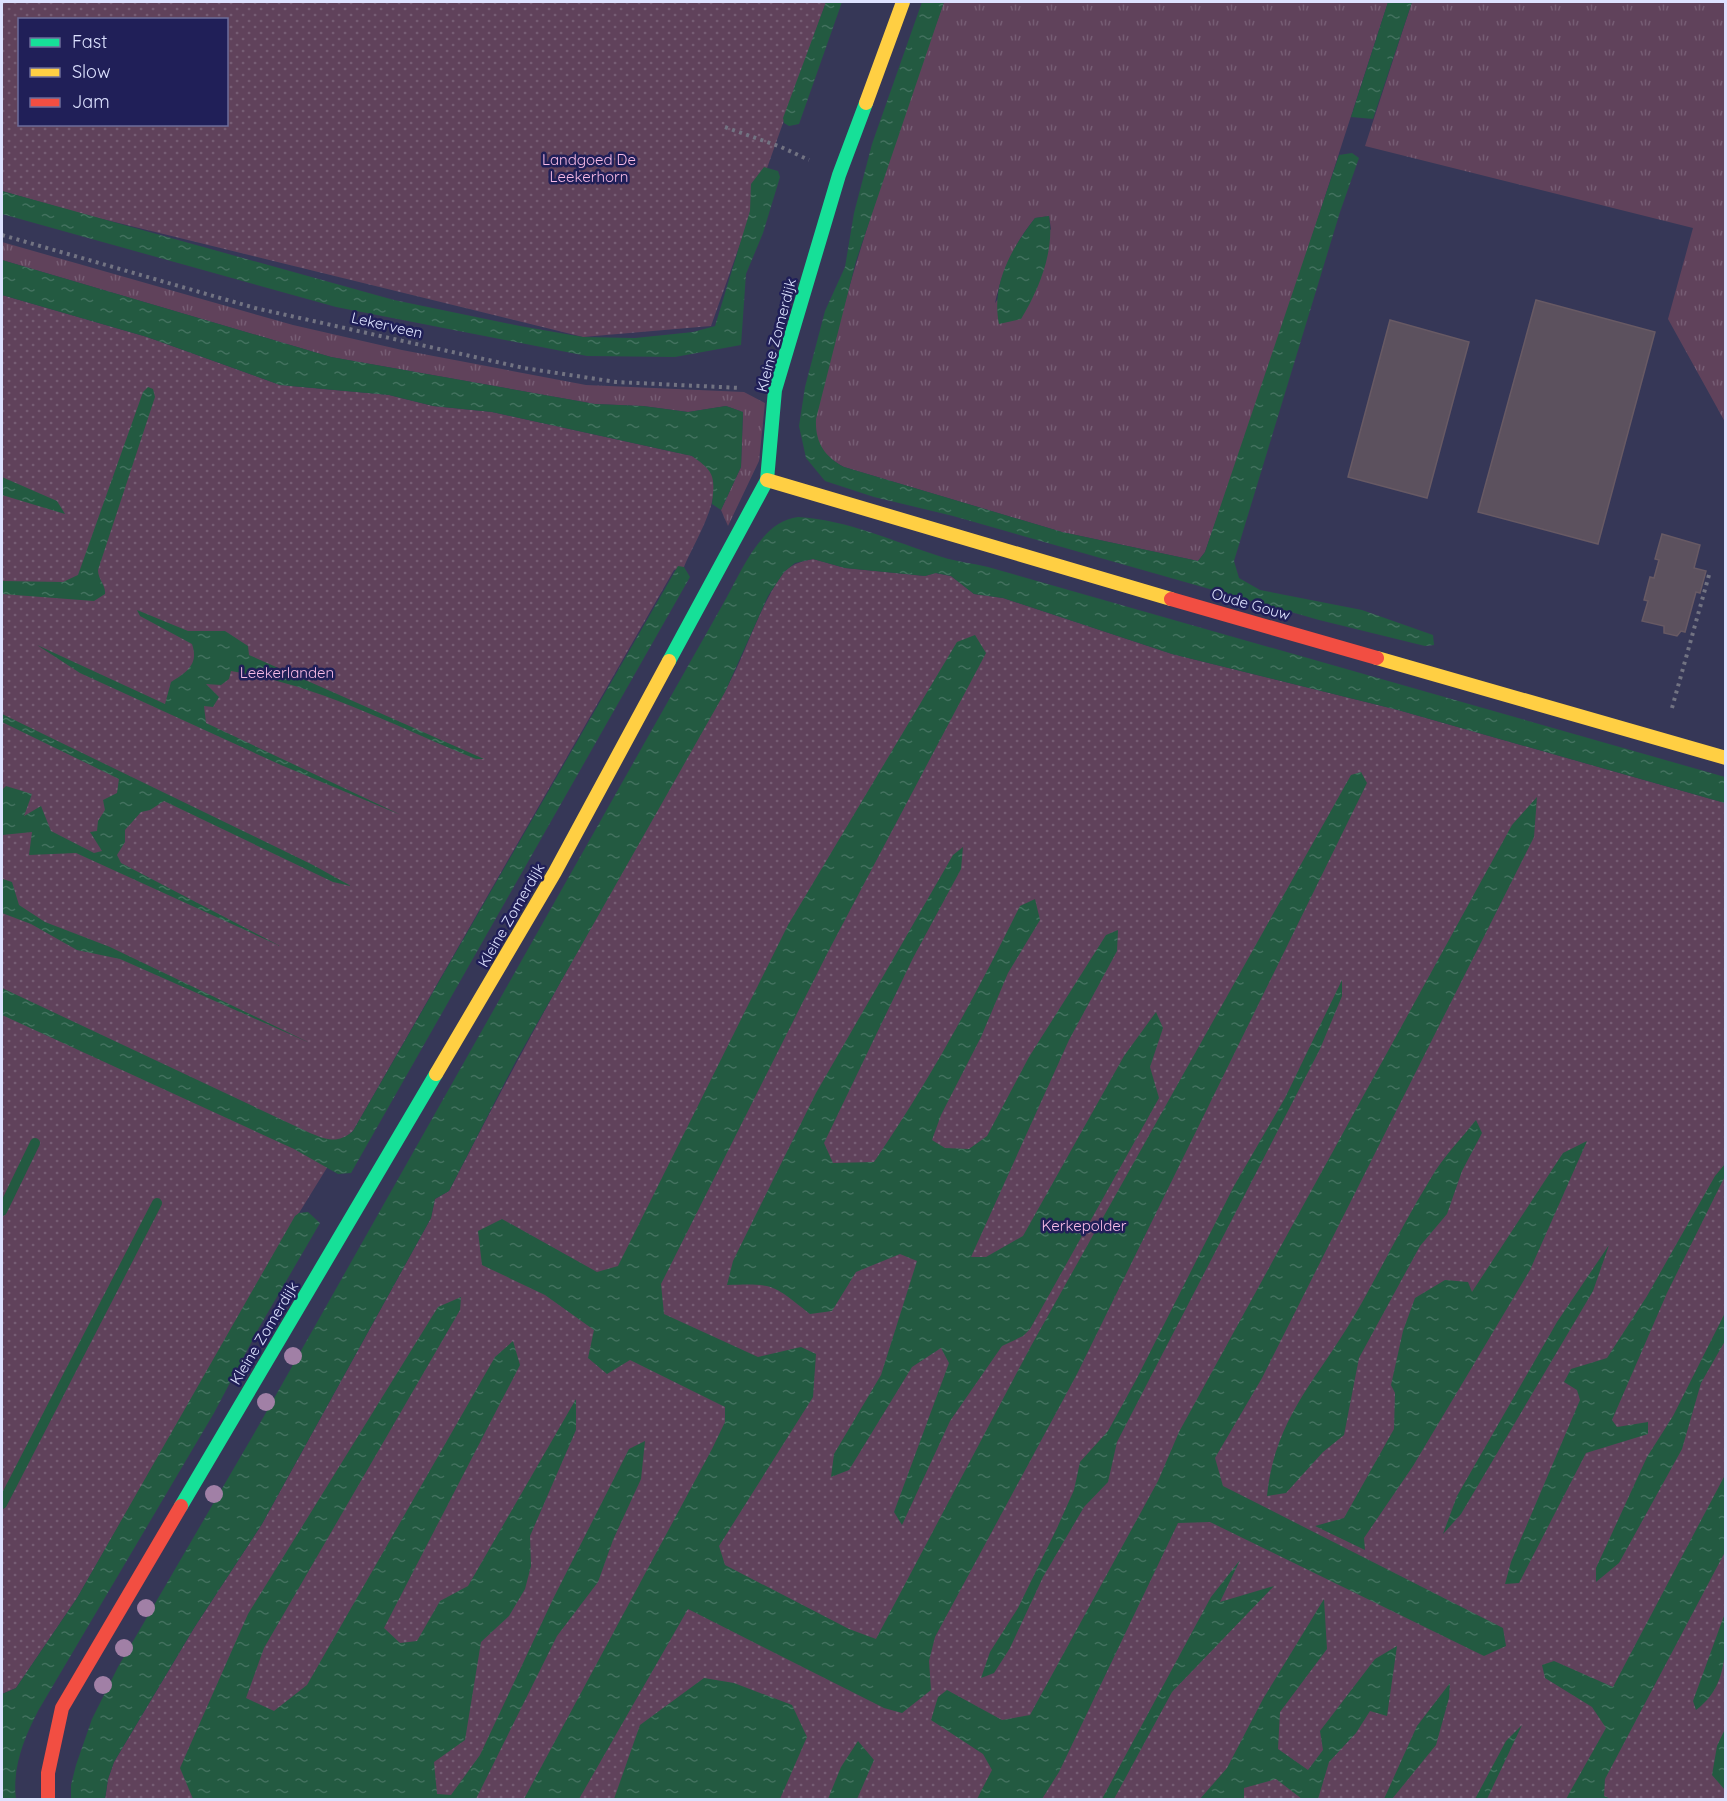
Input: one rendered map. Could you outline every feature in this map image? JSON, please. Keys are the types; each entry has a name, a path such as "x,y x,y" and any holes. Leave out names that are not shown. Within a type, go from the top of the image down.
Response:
{"street":[{"name":"Kleine Zomerdijk","path":"48,1800 48,1773 62,1708 555,872 767,480 775,390 839,175 903,2"},
{"name":"Oude Gouw","path":"767,480 953,537 1725,758"}],"path":[{"path":"725,127 781,147"},
{"name":"Lekerveen","path":"2,235 255,308 524,368 616,382 775,390"},
{"path":"1676,694 1710,576"}],"green space":[{"name":"Landgoed De Leekerhorn","path":"2,2 826,2 711,326 583,337 86,215 2,191"},
{"path":"944,2 1388,2 1271,363 1205,552 1198,561 1062,532 844,467 830,458 819,445 814,425 818,396 869,223","holes":["1049,216 1051,229 995,303 1010,258 1035,218"]},
{"path":"1412,2 1725,2 1725,422 1668,319 1693,228 1365,146"},
{"path":"2,242 293,325 402,350 586,385 744,392 765,403 759,461 728,526 721,510 741,467 743,412 726,406 688,412 643,406 595,404 331,357 2,260"},
{"name":"Leekerlanden","path":"2,295 147,337 280,385 389,395 433,406 492,412 692,456 708,467 713,477 714,489 707,517 684,567 674,570 353,1131 346,1137 299,1213 77,1598 16,1688 2,1694"},
{"name":"Kerkepolder","path":"813,559 845,568 925,576 935,573 951,576 974,594 1003,598 1172,654 1398,710 1725,803 1725,1799 105,1800 108,1779 114,1762 194,1628 262,1524 431,1218 435,1199 449,1191 583,940 724,693 773,588 788,568"}],"water":[{"path":"826,2 842,2 799,124 789,126 784,123 783,118"},
{"path":"922,2 944,2 856,261 816,419 817,435 822,448 844,467 1062,532 1198,561 1205,552 1339,155 1352,153 1359,158 1340,212 1234,561 1239,578 1260,590 1362,610 1433,635 1434,645 1425,646 1319,620 953,516 874,497 825,481 806,458 799,426 805,387 825,311 845,267 854,213 872,144"},
{"path":"1388,2 1412,2 1373,119 1351,117"},
{"path":"764,167 778,171 780,177 763,233 746,274 741,345 675,357 587,356 336,307 2,214 2,191 394,300 583,337 635,338 693,332 715,326 750,211 751,184"},
{"path":"1049,216 1048,256 1034,295 1021,319 999,324 998,295 1011,255 1035,218"},
{"path":"2,260 331,357 595,404 643,406 688,412 726,406 743,412 741,467 721,510 712,504 712,476 705,466 692,456 492,412 433,406 389,395 280,385 147,337 2,295"},
{"path":"148,387 153,389 155,397 98,570 105,594 94,601 2,594 2,581 63,582 78,575 143,392"},
{"path":"2,477 57,501 65,514 2,495"},
{"path":"798,517 853,527 948,559 988,567 1725,777 1725,803 1398,710 1172,654 1003,598 974,594 951,576 936,573 925,576 845,568 813,559 795,563 784,572 768,596 725,692 517,1059 449,1191 435,1199 431,1218 262,1524 194,1628 114,1762 108,1779 105,1799 71,1800 71,1785 76,1765 92,1719 118,1667 259,1425 744,565 762,539 773,528"},
{"path":"678,566 684,567 690,577 351,1173 338,1174 294,1149 2,1015 2,988 310,1133 332,1140 348,1135 353,1131"},
{"path":"137,610 188,631 225,631 248,646 249,655 484,759 476,759 325,696 263,677 231,671 229,679 221,685 206,684 219,697 213,707 204,706 206,723 401,815 281,765 80,673 37,645 165,704 171,682 187,671 193,662 192,644 140,616"},
{"path":"975,635 986,653 829,950 661,1284 664,1314 758,1357 801,1347 816,1354 813,1397 719,1546 725,1565 849,1629 876,1639 1031,1346 1351,775 1361,772 1367,783 1077,1374 935,1637 929,1661 931,1690 902,1713 884,1708 688,1609 579,1799 524,1799 712,1449 725,1422 725,1407 630,1360 607,1374 588,1358 594,1330 545,1295 482,1265 478,1231 502,1219 597,1272 618,1266 788,925 957,642"},
{"path":"2,714 313,865 351,886 333,882 164,801 150,810 141,812 125,830 125,842 117,855 121,863 280,946 76,853 29,855 32,832 2,835 2,790 6,786 32,794 24,816 41,806 51,831 94,853 102,851 90,832 97,831 98,821 105,810 103,800 117,793 119,779 2,722"},
{"path":"1537,797 1534,837 1262,1378 1215,1458 1223,1486 1503,1628 1506,1646 1484,1656 1210,1522 1178,1523 1059,1772 1042,1799 977,1799 992,1770 983,1754 931,1720 938,1697 947,1690 1002,1720 1030,1715 1158,1481 1179,1432 1512,825"},
{"path":"963,847 961,869 913,958 824,1143 833,1163 874,1162 951,1037 1020,906 1035,899 1040,920 1008,973 981,1037 941,1115 932,1140 945,1148 969,1149 987,1136 1029,1057 1106,935 1118,930 1117,951 1069,1040 971,1257 986,1257 1023,1236 1124,1056 1156,1012 1163,1028 1150,1067 1159,1098 1030,1329 1023,1336 1002,1346 950,1421 902,1525 894,1512 949,1363 941,1348 912,1367 849,1470 831,1477 834,1454 881,1375 917,1261 900,1254 856,1272 832,1311 810,1314 773,1288 755,1285 727,1285 733,1261 816,1093 953,855"},
{"path":"3,879 12,882 19,905 45,922 110,947 310,1043 120,959 77,950 31,924 2,913"},
{"path":"1342,980 1342,996 1320,1049 1117,1442 1108,1482 1084,1507 1043,1577 1010,1648 994,1673 981,1678 990,1652 1018,1608 1057,1528 1074,1490 1080,1462 1108,1431 1136,1380 1234,1186 1285,1098"},
{"path":"1476,1120 1482,1133 1462,1171 1447,1214 1420,1246 1359,1358 1344,1435 1323,1452 1286,1493 1267,1496 1271,1469 1279,1444 1299,1401 1353,1318 1436,1170"},
{"path":"1587,1141 1530,1270 1413,1466 1364,1538 1365,1550 1315,1526 1344,1518 1394,1429 1395,1393 1391,1385 1403,1331 1415,1298 1445,1280 1468,1282 1472,1292 1563,1153"},
{"path":"1725,1164 1725,1176 1667,1293 1612,1420 1617,1427 1648,1422 1648,1434 1586,1453 1519,1583 1505,1584 1511,1562 1580,1400 1577,1390 1564,1382 1571,1369 1607,1358 1647,1296 1715,1176"},
{"path":"308,1212 320,1223 260,1326 214,1413 38,1711 20,1754 15,1787 16,1799 2,1799 2,1694 16,1688 77,1598 295,1216"},
{"path":"1609,1245 1593,1291 1461,1514 1443,1534 1457,1496 1557,1322"},
{"path":"461,1297 460,1310 264,1648 246,1698 274,1711 307,1685 495,1357 513,1341 520,1365 384,1628 400,1643 417,1641 440,1601 468,1586 576,1399 576,1430 530,1536 531,1566 525,1589 509,1616 481,1642 465,1740 434,1762 437,1794 451,1795 480,1755 553,1599 629,1449 645,1441 641,1479 613,1540 598,1582 557,1636 476,1799 193,1799 180,1768 248,1614 438,1307"},
{"path":"1725,1313 1725,1341 1701,1383 1682,1449 1619,1563 1596,1582 1596,1568 1647,1457 1673,1416"},
{"path":"1725,1475 1725,1552 1605,1779 1604,1796 1611,1799 1566,1799 1606,1728 1592,1707 1545,1678 1542,1665 1554,1661 1613,1687"},
{"path":"1240,1560 1220,1602 1274,1586 1172,1692 1114,1799 1102,1799 1211,1597"},
{"path":"1324,1599 1327,1649 1280,1712 1278,1749 1308,1770 1323,1750 1320,1731 1375,1659 1397,1646 1387,1716 1370,1711 1356,1733 1329,1762 1318,1799 1302,1799 1276,1779 1244,1788 1244,1799 1200,1799 1227,1768 1263,1699"},
{"path":"1725,1613 1724,1656 1719,1680 1714,1691 1696,1710 1693,1701"},
{"path":"704,1678 734,1683 792,1705 807,1737 780,1799 614,1799 640,1725"},
{"path":"1450,1683 1449,1698 1436,1745 1392,1799 1384,1799 1417,1726"},
{"path":"1522,1725 1487,1799 1475,1799 1506,1741"},
{"path":"1725,1729 1726,1790 1712,1775 1717,1746"},
{"path":"858,1741 874,1760 857,1799 828,1799 841,1767"}],"building":[{"path":"1536,300 1655,332 1598,544 1478,512"},
{"path":"1390,320 1469,342 1427,498 1348,477"},
{"path":"1662,534 1700,545 1694,568 1706,571 1700,593 1696,592 1685,632 1681,631 1677,636 1664,633 1664,626 1642,621 1648,601 1644,600 1650,577 1654,578 1659,560 1655,559"}],"waterway":[{"path":"2,1211 35,1143"},
{"path":"2,1504 157,1203"}],"traffic: fast":[{"path":"669,661 767,480 775,390 839,175 866,103"},
{"path":"181,1506 436,1074"}],"traffic: slow":[{"path":"866,103 903,2"},
{"path":"767,480 1171,599"},
{"path":"1377,658 1726,758"},
{"path":"436,1074 555,872 669,661"}],"traffic: jam":[{"path":"1171,599 1377,658"},
{"path":"48,1800 48,1773 62,1708 181,1506"}]}
